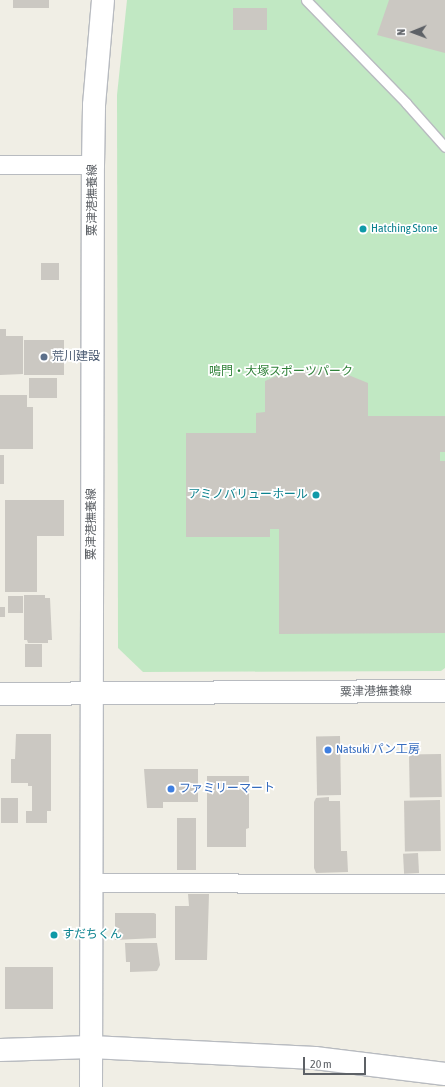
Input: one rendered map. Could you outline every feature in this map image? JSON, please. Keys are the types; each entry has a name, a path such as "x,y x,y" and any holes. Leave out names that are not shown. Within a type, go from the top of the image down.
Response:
{"main road":[{"name":"粟津港撫養線","path":"103,0 94,105 91,695 445,691"},
{"path":"0,694 91,695 91,1087"},
{"path":"0,1050 91,1047 315,1058 445,1074"}],"street":[{"path":"0,164 93,165"},
{"path":"91,883 445,884"}],"lane":[{"path":"306,0 406,102 445,147"}],"green space":[{"name":"鳴門・大塚スポーツパーク","path":"127,0 445,0 445,668 441,671 143,672 118,648 117,95"}],"building":[{"path":"13,0 49,0 49,8 13,8"},
{"path":"389,0 445,0 445,53 377,35"},
{"path":"233,8 267,8 267,30 233,30"},
{"path":"41,263 59,263 59,280 41,280"},
{"path":"0,329 6,329 6,336 23,336 23,374 0,375"},
{"path":"24,340 64,340 64,375 24,375"},
{"name":"アミノバリューホール","path":"314,369 341,372 368,383 368,416 445,416 445,452 440,452 440,461 445,461 445,633 279,634 279,529 270,529 270,537 186,537 186,433 256,433 256,413 265,412 265,381 288,371"},
{"path":"29,378 57,378 57,398 29,398"},
{"path":"0,395 27,395 27,407 33,407 33,449 0,449"},
{"path":"0,455 4,455 4,484 0,484"},
{"path":"5,500 64,500 64,536 37,536 37,592 5,592"},
{"path":"24,595 45,595 45,598 50,598 52,640 48,640 48,643 28,643 27,640 24,640"},
{"path":"8,596 23,596 23,613 8,613"},
{"path":"0,607 5,607 5,617 0,617"},
{"path":"25,644 42,644 42,667 25,667"},
{"path":"16,734 51,734 51,811 47,811 47,823 26,823 26,811 32,811 32,786 28,786 28,783 11,783 11,759 15,759"},
{"path":"316,736 340,736 341,795 317,795"},
{"path":"441,754 442,797 410,798 409,755"},
{"path":"144,769 198,769 198,802 163,802 163,808 147,808"},
{"path":"207,776 249,776 249,828 246,829 246,847 207,847"},
{"path":"329,797 329,801 340,801 341,851 347,851 348,872 316,873 314,868 314,802 316,798"},
{"path":"1,798 18,798 18,823 1,823"},
{"path":"440,800 441,851 405,852 404,801"},
{"path":"177,818 196,818 196,870 177,870"},
{"path":"418,853 419,873 404,874 403,854"},
{"path":"188,894 209,894 207,960 175,960 175,906 189,906"},
{"path":"115,913 156,914 156,938 115,940"},
{"path":"125,943 157,943 160,965 157,971 130,972 130,962 126,962"},
{"path":"5,967 53,967 53,1009 5,1009"}],"place":[{"name":"Hatching Stone","path":"363,229"},
{"name":"荒川建設","path":"44,357"},
{"name":"アミノバリューホール","path":"316,495"},
{"name":"Natsuki パン工房","path":"328,750"},
{"name":"ファミリーマート","path":"171,789"},
{"name":"すだちくん","path":"54,935"}]}
